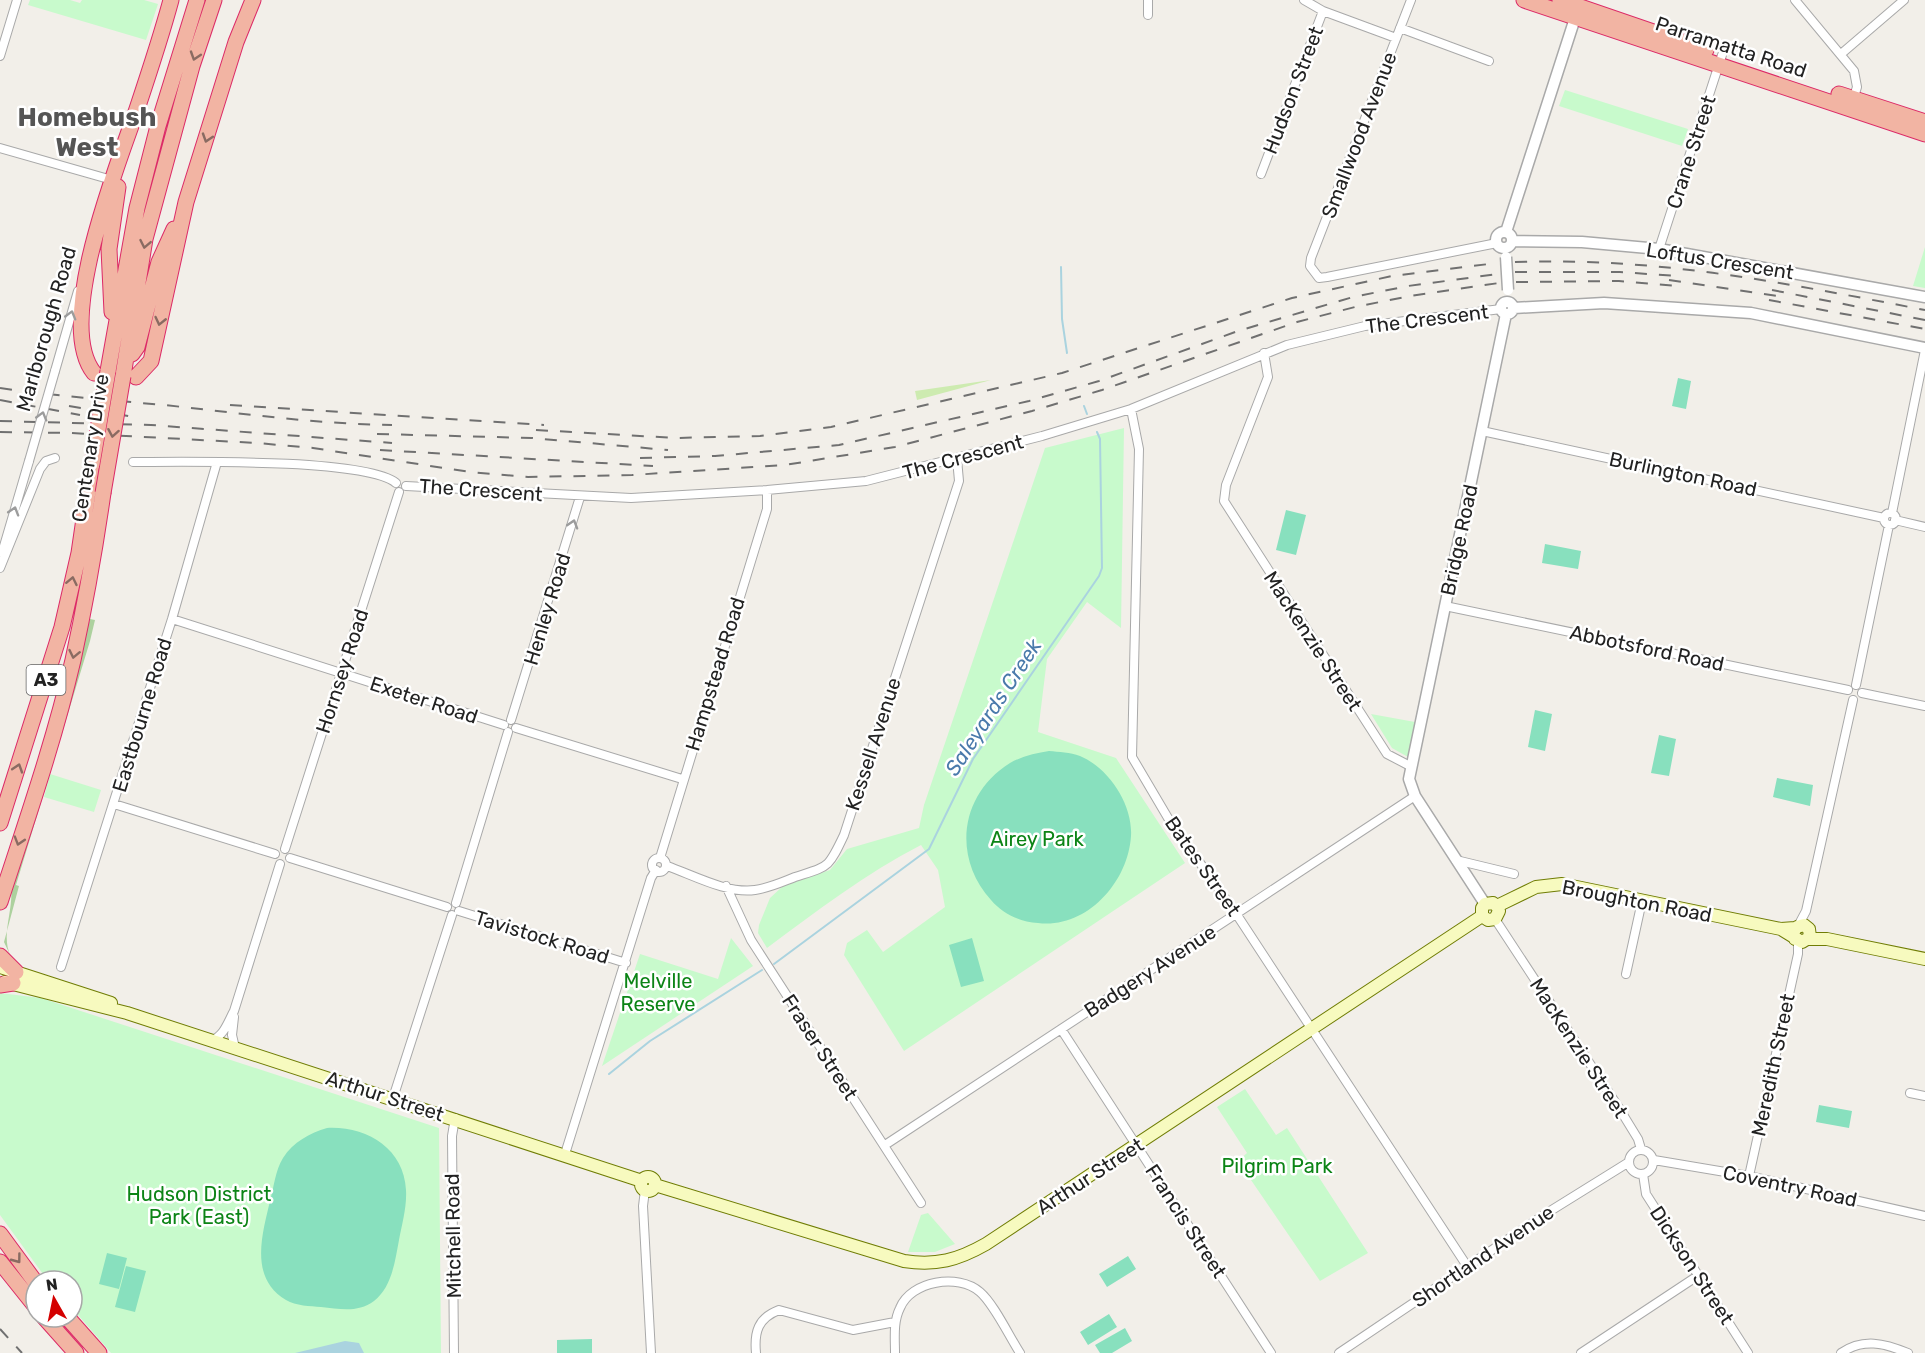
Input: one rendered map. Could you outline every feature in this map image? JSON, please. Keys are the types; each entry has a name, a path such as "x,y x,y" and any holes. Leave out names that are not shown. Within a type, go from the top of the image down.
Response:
{"highway":[{"path":"94,373 83,354 82,316 92,243 171,0"},
{"name":"Centenary Drive","path":"0,823 62,627 79,553 114,330 137,208 158,126 197,0"},
{"name":"Centenary Drive","path":"0,902 53,735 73,661 103,493 128,373 145,239 192,66 214,0"},
{"path":"237,42 246,0"},
{"path":"128,373 151,361 186,202 237,42 253,0"},
{"name":"Parramatta Road","path":"1524,0 1577,12 1852,104 1925,134"},
{"name":"Parramatta Road","path":"1560,0 1577,12"},
{"name":"Parramatta Road","path":"1852,104 1925,122"},
{"path":"114,330 110,249 116,194 137,107"},
{"path":"0,956 7,980"},
{"path":"0,1234 26,1269"},
{"path":"0,1262 24,1292"},
{"path":"55,1329 76,1353"},
{"path":"78,1329 99,1353"}],"main road":[{"name":"Broughton Road","path":"1490,911 1536,887 1562,884 1781,929 1802,936 1925,959"},
{"name":"Arthur Street","path":"0,967 7,980 117,1005 127,1013 565,1154 647,1185 904,1262 933,1263 962,1257 986,1244 1490,911"}],"street":[{"path":"0,56 17,0"},
{"path":"1148,0 1148,15"},
{"name":"Smallwood Avenue","path":"1313,271 1311,258 1411,0"},
{"path":"1795,0 1854,71 1857,87 1852,104"},
{"path":"1841,54 1904,0"},
{"path":"1305,1 1323,11"},
{"name":"Hudson Street","path":"1261,174 1323,11 1396,38"},
{"name":"Bridge Road","path":"1410,766 1507,308 1505,244 1577,12"},
{"path":"1400,28 1489,61"},
{"name":"Crane Street","path":"1659,249 1720,60"},
{"path":"0,148 112,180"},
{"name":"Loftus Crescent","path":"1313,271 1319,278 1505,244 1582,242 1659,249 1925,297"},
{"name":"Marlborough Road","path":"0,562 92,243"},
{"name":"The Crescent","path":"133,462 217,462 330,468 386,477 404,492 406,486 580,497 655,498 866,481 957,459 1131,409 1264,353 1365,326 1507,308 1604,303 1750,313 1925,349"},
{"path":"1862,693 1859,699 1853,700 1852,687 1925,349"},
{"name":"MacKenzie Street","path":"1264,353 1268,377 1226,485 1224,501 1387,754 1410,766 1409,784 1415,796 1619,1108 1638,1139 1641,1149"},
{"name":"Bates Street","path":"1131,409 1139,449 1132,757 1168,818 1237,915 1467,1266"},
{"name":"Burlington Road","path":"1482,431 1925,527"},
{"path":"0,568 40,469 46,461 55,458"},
{"name":"Kessell Avenue","path":"667,866 726,886 753,890 825,868 832,861 847,827 959,481 957,459"},
{"name":"Eastbourne Road","path":"61,967 172,619 217,462"},
{"name":"Hornsey Road","path":"285,849 397,488"},
{"name":"Hampstead Road","path":"660,858 682,778 767,509 766,490"},
{"name":"Henley Road","path":"393,1098 580,497"},
{"name":"Abbotsford Road","path":"1445,606 1852,687"},
{"name":"Exeter Road","path":"172,619 682,778"},
{"path":"1852,687 1862,693 1925,706"},
{"name":"Meredith Street","path":"1749,1176 1853,700"},
{"name":"Badgery Avenue","path":"885,1145 1415,796"},
{"path":"114,804 275,854 285,849 289,851 288,862 280,864"},
{"path":"275,854 280,864"},
{"name":"Tavistock Road","path":"290,858 626,963"},
{"path":"660,858 665,861 667,866 663,870 656,870 653,862 660,858"},
{"path":"1456,860 1514,874"},
{"path":"212,1040 223,1032 234,1011 280,864"},
{"path":"565,1154 651,878 656,870"},
{"name":"Fraser Street","path":"726,886 751,940 921,1203"},
{"path":"1626,974 1642,901"},
{"path":"234,1011 232,1035 235,1048"},
{"name":"Francis Street","path":"1061,1029 1271,1353"},
{"path":"1910,1092 1925,1096"},
{"name":"Mitchell Road","path":"454,1353 452,1136 455,1119"},
{"path":"1641,1149 1646,1149 1654,1160 1652,1169 1643,1174 1636,1174 1629,1162 1633,1153 1641,1149"},
{"name":"Coventry Road","path":"1654,1160 1749,1176 1925,1216"},
{"name":"Shortland Avenue","path":"1339,1353 1467,1266 1629,1162"},
{"name":"Dickson Street","path":"1643,1174 1646,1194 1748,1353"},
{"path":"647,1185 644,1206 651,1353"},
{"path":"1581,1353 1699,1275"},
{"path":"895,1353 895,1322 901,1305 939,1280 978,1290 1020,1353"},
{"path":"756,1353 757,1328 770,1314 779,1310 853,1330 895,1322"},
{"path":"1841,1353 1857,1343 1865,1342 1908,1353"}],"green space":[{"path":"30,0 70,0 80,3 82,0 144,0 158,4 146,40 28,5"},
{"path":"1565,90 1688,129 1682,146 1559,106"},
{"path":"1925,247 1925,288 1913,286"},
{"path":"1678,378 1691,381 1686,409 1672,406"},
{"path":"991,380 917,400 915,391"},
{"name":"Airey Park","path":"1124,428 1121,628 1087,602 1047,659 1038,732 1116,758 1185,863 904,1051 844,955 847,943 867,930 883,952 945,907 938,870 921,845 861,880 767,948 758,933 759,925 770,898 783,886 830,870 847,849 919,828 924,805 1045,448"},
{"path":"1286,510 1306,515 1296,555 1276,550"},
{"path":"1545,544 1581,551 1578,569 1542,563"},
{"path":"90,619 95,620 16,885 19,886 7,931 11,884"},
{"path":"1535,710 1552,714 1545,751 1528,747"},
{"path":"1371,714 1415,722 1408,757 1392,748"},
{"path":"1659,735 1676,739 1669,776 1651,773"},
{"path":"1049,751 1080,756 1091,762 1109,778 1128,812 1131,836 1122,870 1113,886 1101,899 1088,911 1072,919 1056,923 1038,923 1012,916 991,900 970,865 967,827 980,791 993,776 1010,763 1029,755"},
{"path":"50,774 101,790 94,812 44,797"},
{"path":"1777,778 1813,785 1810,806 1773,797"},
{"path":"7,931 8,948 11,957 4,942"},
{"name":"Melville Reserve","path":"731,938 753,966 602,1066 640,954 718,979"},
{"path":"972,938 984,981 961,987 949,945"},
{"name":"Hudson District Park (East)","path":"0,993 41,998 439,1128 441,1353 111,1353 84,1322 84,1269 39,1269 0,1215"},
{"name":"Pilgrim Park","path":"1245,1089 1276,1135 1287,1128 1368,1253 1320,1281 1238,1161 1247,1153 1217,1107"},
{"path":"1819,1105 1852,1111 1849,1128 1816,1122"},
{"path":"327,1128 356,1131 380,1142 398,1162 404,1175 406,1203 389,1281 374,1301 355,1309 308,1306 290,1302 274,1291 263,1268 261,1255 264,1228 280,1163 297,1143 308,1135"},
{"path":"928,1213 955,1244 935,1252 908,1252 921,1215"},
{"path":"107,1253 127,1258 119,1289 99,1284"},
{"path":"1128,1256 1136,1269 1107,1287 1099,1274"},
{"path":"126,1266 146,1271 135,1312 115,1307"},
{"path":"1109,1314 1117,1327 1088,1345 1080,1332"},
{"path":"1125,1328 1132,1341 1112,1353 1100,1353 1095,1345"},
{"path":"592,1339 592,1353 557,1353 557,1340"}],"water":[{"path":"345,1341 359,1343 364,1353 295,1353"}],"waterway":[{"name":"Saleyards Creek","path":"1061,267 1062,319 1067,353"},
{"path":"1084,406 1087,414"},
{"name":"Saleyards Creek","path":"774,964 929,849 973,759 1099,576 1102,568 1100,439 1097,432"},
{"name":"Saleyards Creek","path":"609,1074 650,1041 762,970"}],"railway":[{"path":"1515,262 1568,262 1671,268 1822,290 1925,310"},
{"path":"536,430 676,438 760,436 831,427 1062,373 1292,298 1392,276 1497,263"},
{"path":"1515,272 1620,272 1677,276"},
{"path":"640,458 715,456 839,445 1029,401 1099,381 1238,331 1353,297 1408,286 1498,274"},
{"path":"1669,280 1778,296"},
{"path":"1516,282 1619,281 1677,286"},
{"path":"0,432 71,433 257,443 313,448 470,472 528,477 632,475 785,465 895,447 1032,411 1102,390 1297,322 1355,307 1410,296 1499,283"},
{"path":"1772,290 1925,320"},
{"path":"1769,300 1925,329"},
{"path":"0,388 306,420 392,425"},
{"path":"0,400 80,415"},
{"path":"230,405 544,425"},
{"path":"69,406 140,418"},
{"path":"0,421 151,425 392,443"},
{"path":"377,434 532,438 668,450"},
{"path":"380,450 653,466"},
{"path":"0,1329 22,1353"}],"district":[{"name":"Homebush West","path":"87,132"}]}
